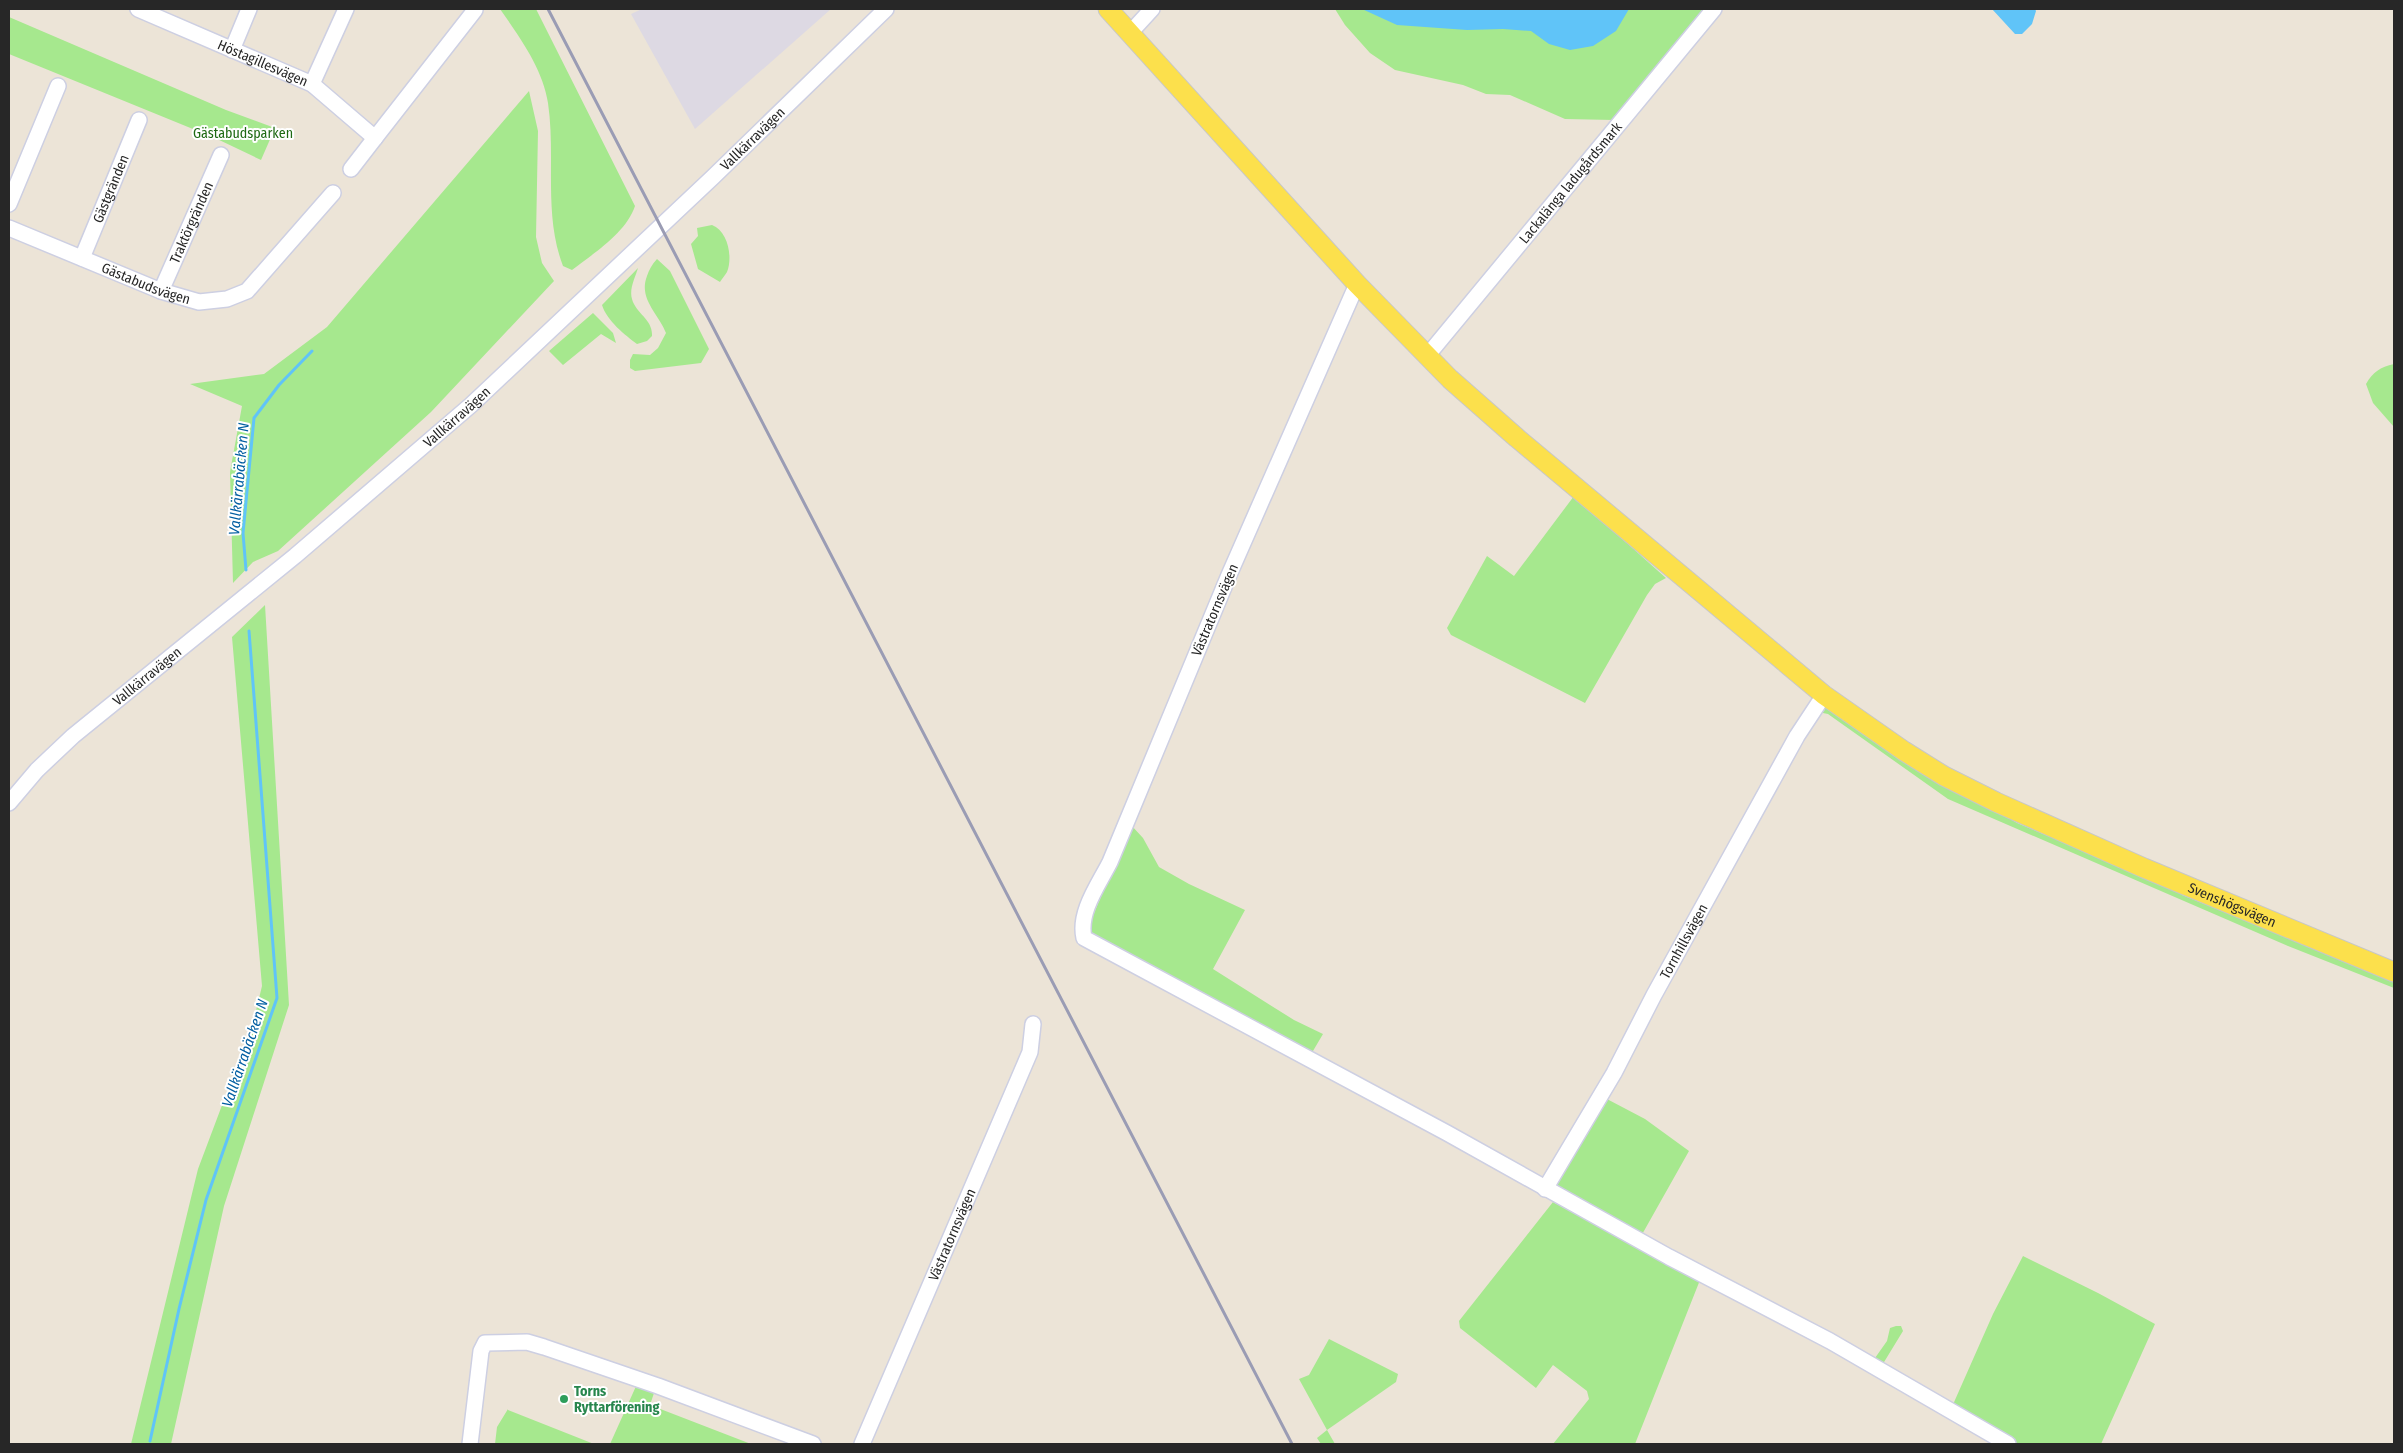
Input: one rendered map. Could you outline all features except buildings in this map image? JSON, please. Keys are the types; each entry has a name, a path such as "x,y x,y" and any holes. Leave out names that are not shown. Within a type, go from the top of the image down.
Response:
{"main road":[{"name":"Svenshögsvägen","path":"1108,9 1357,284 1427,356 1484,410 1824,694 1878,733 1944,776 1996,802 2144,868 2394,972"}],"street":[{"path":"232,50 249,9"},
{"path":"312,84 346,9"},
{"name":"Vallkärravägen","path":"9,803 37,770 73,736 280,569 470,405 699,191 886,9"},
{"path":"1130,33 1152,9"},
{"name":"Lackalänga ladugårdsmark","path":"1427,356 1714,9"},
{"name":"Höstagillesvägen","path":"144,10 312,84 375,138"},
{"path":"351,169 475,10"},
{"path":"9,204 58,86"},
{"name":"Gästgränden","path":"82,258 139,120"},
{"name":"Traktörgränden","path":"161,291 221,155"},
{"name":"Gästabudsvägen","path":"9,228 161,291 199,302 227,299 247,291 333,193"},
{"name":"Västratornsvägen","path":"1357,284 1229,575 1110,862 1089,903 1082,929 1084,938 1447,1133 1545,1189"},
{"name":"Tornhillsvägen","path":"1545,1189 1614,1073 1654,995 1760,803 1811,713 1824,694"},
{"name":"Västratornsvägen","path":"862,1444 1030,1052 1033,1024"},
{"path":"1545,1189 1830,1341 2008,1444"},
{"path":"470,1444 481,1352 485,1343 526,1342 658,1386 813,1444"}],"shaded area":[{"path":"642,9 831,9 695,129 631,14"}],"green space":[{"path":"500,9 536,9 635,206 631,216 617,234 572,270 563,266 553,226 550,123 545,90 536,65"},
{"path":"1335,9 1705,9 1614,120 1565,119 1510,95 1486,94 1463,85 1395,70 1370,53 1345,25"},
{"name":"Gästabudsparken","path":"9,17 226,110 275,128 261,160 215,138 9,54"},
{"path":"529,91 538,131 536,237 542,263 554,281 431,412 278,551 253,562 233,583 230,472 242,406 190,384 264,374 327,327"},
{"path":"712,225 722,233 729,252 729,266 720,282 698,269 691,244 698,236 697,228"},
{"path":"657,259 670,271 709,349 701,363 635,371 630,368 630,360 633,354 650,355 658,348 666,333 650,306 645,292 648,274"},
{"path":"638,268 631,295 637,309 650,325 652,336 647,341 637,344 612,322 602,305"},
{"path":"593,313 613,333 616,343 601,334 563,365 549,351"},
{"path":"2394,364 2394,427 2373,403 2366,384 2377,371"},
{"path":"1574,496 1666,578 1655,584 1647,595 1585,703 1451,635 1447,628 1487,556 1514,576"},
{"path":"265,605 289,1005 224,1206 171,1444 131,1444 198,1169 253,1023 262,986 232,637"},
{"path":"1829,708 2017,823 2181,891 2182,895 2394,980 2394,988 2288,946 1948,799 1828,714 1818,712"},
{"path":"1131,825 1143,838 1159,867 1189,884 1245,910 1213,969 1294,1020 1323,1034 1310,1056 1091,936 1089,925"},
{"path":"1605,1098 1645,1119 1689,1151 1640,1238 1555,1189 1556,1182"},
{"path":"1553,1202 1700,1280 1635,1444 1553,1444 1589,1399 1587,1391 1553,1365 1536,1388 1460,1328 1459,1321"},
{"path":"2023,1256 2155,1324 2101,1444 2015,1444 1951,1409 1993,1314"},
{"path":"1901,1326 1903,1331 1881,1367 1866,1354 1875,1358 1887,1341 1890,1328"},
{"path":"1329,1339 1398,1374 1396,1382 1327,1430 1299,1379 1309,1375"},
{"path":"637,1384 655,1390 650,1405 751,1444 610,1444"},
{"path":"508,1409 594,1444 495,1444 497,1427"},
{"path":"1327,1430 1335,1444 1321,1444 1317,1438"}],"water":[{"path":"1362,9 1629,9 1616,31 1593,46 1570,50 1549,44 1531,31 1503,29 1467,30 1397,25"},
{"path":"1992,9 2035,9 2036,11 2032,24 2022,34 2015,34"}],"waterway":[{"name":"Vallkärrabäcken N","path":"246,570 243,533 254,418 279,385 312,351"},
{"name":"Vallkärrabäcken N","path":"150,1441 179,1309 206,1200 277,998 249,631"}],"railway":[{"path":"548,9 1292,1444"}],"place":[{"name":"Torns Ryttarförening","path":"564,1399"}]}
